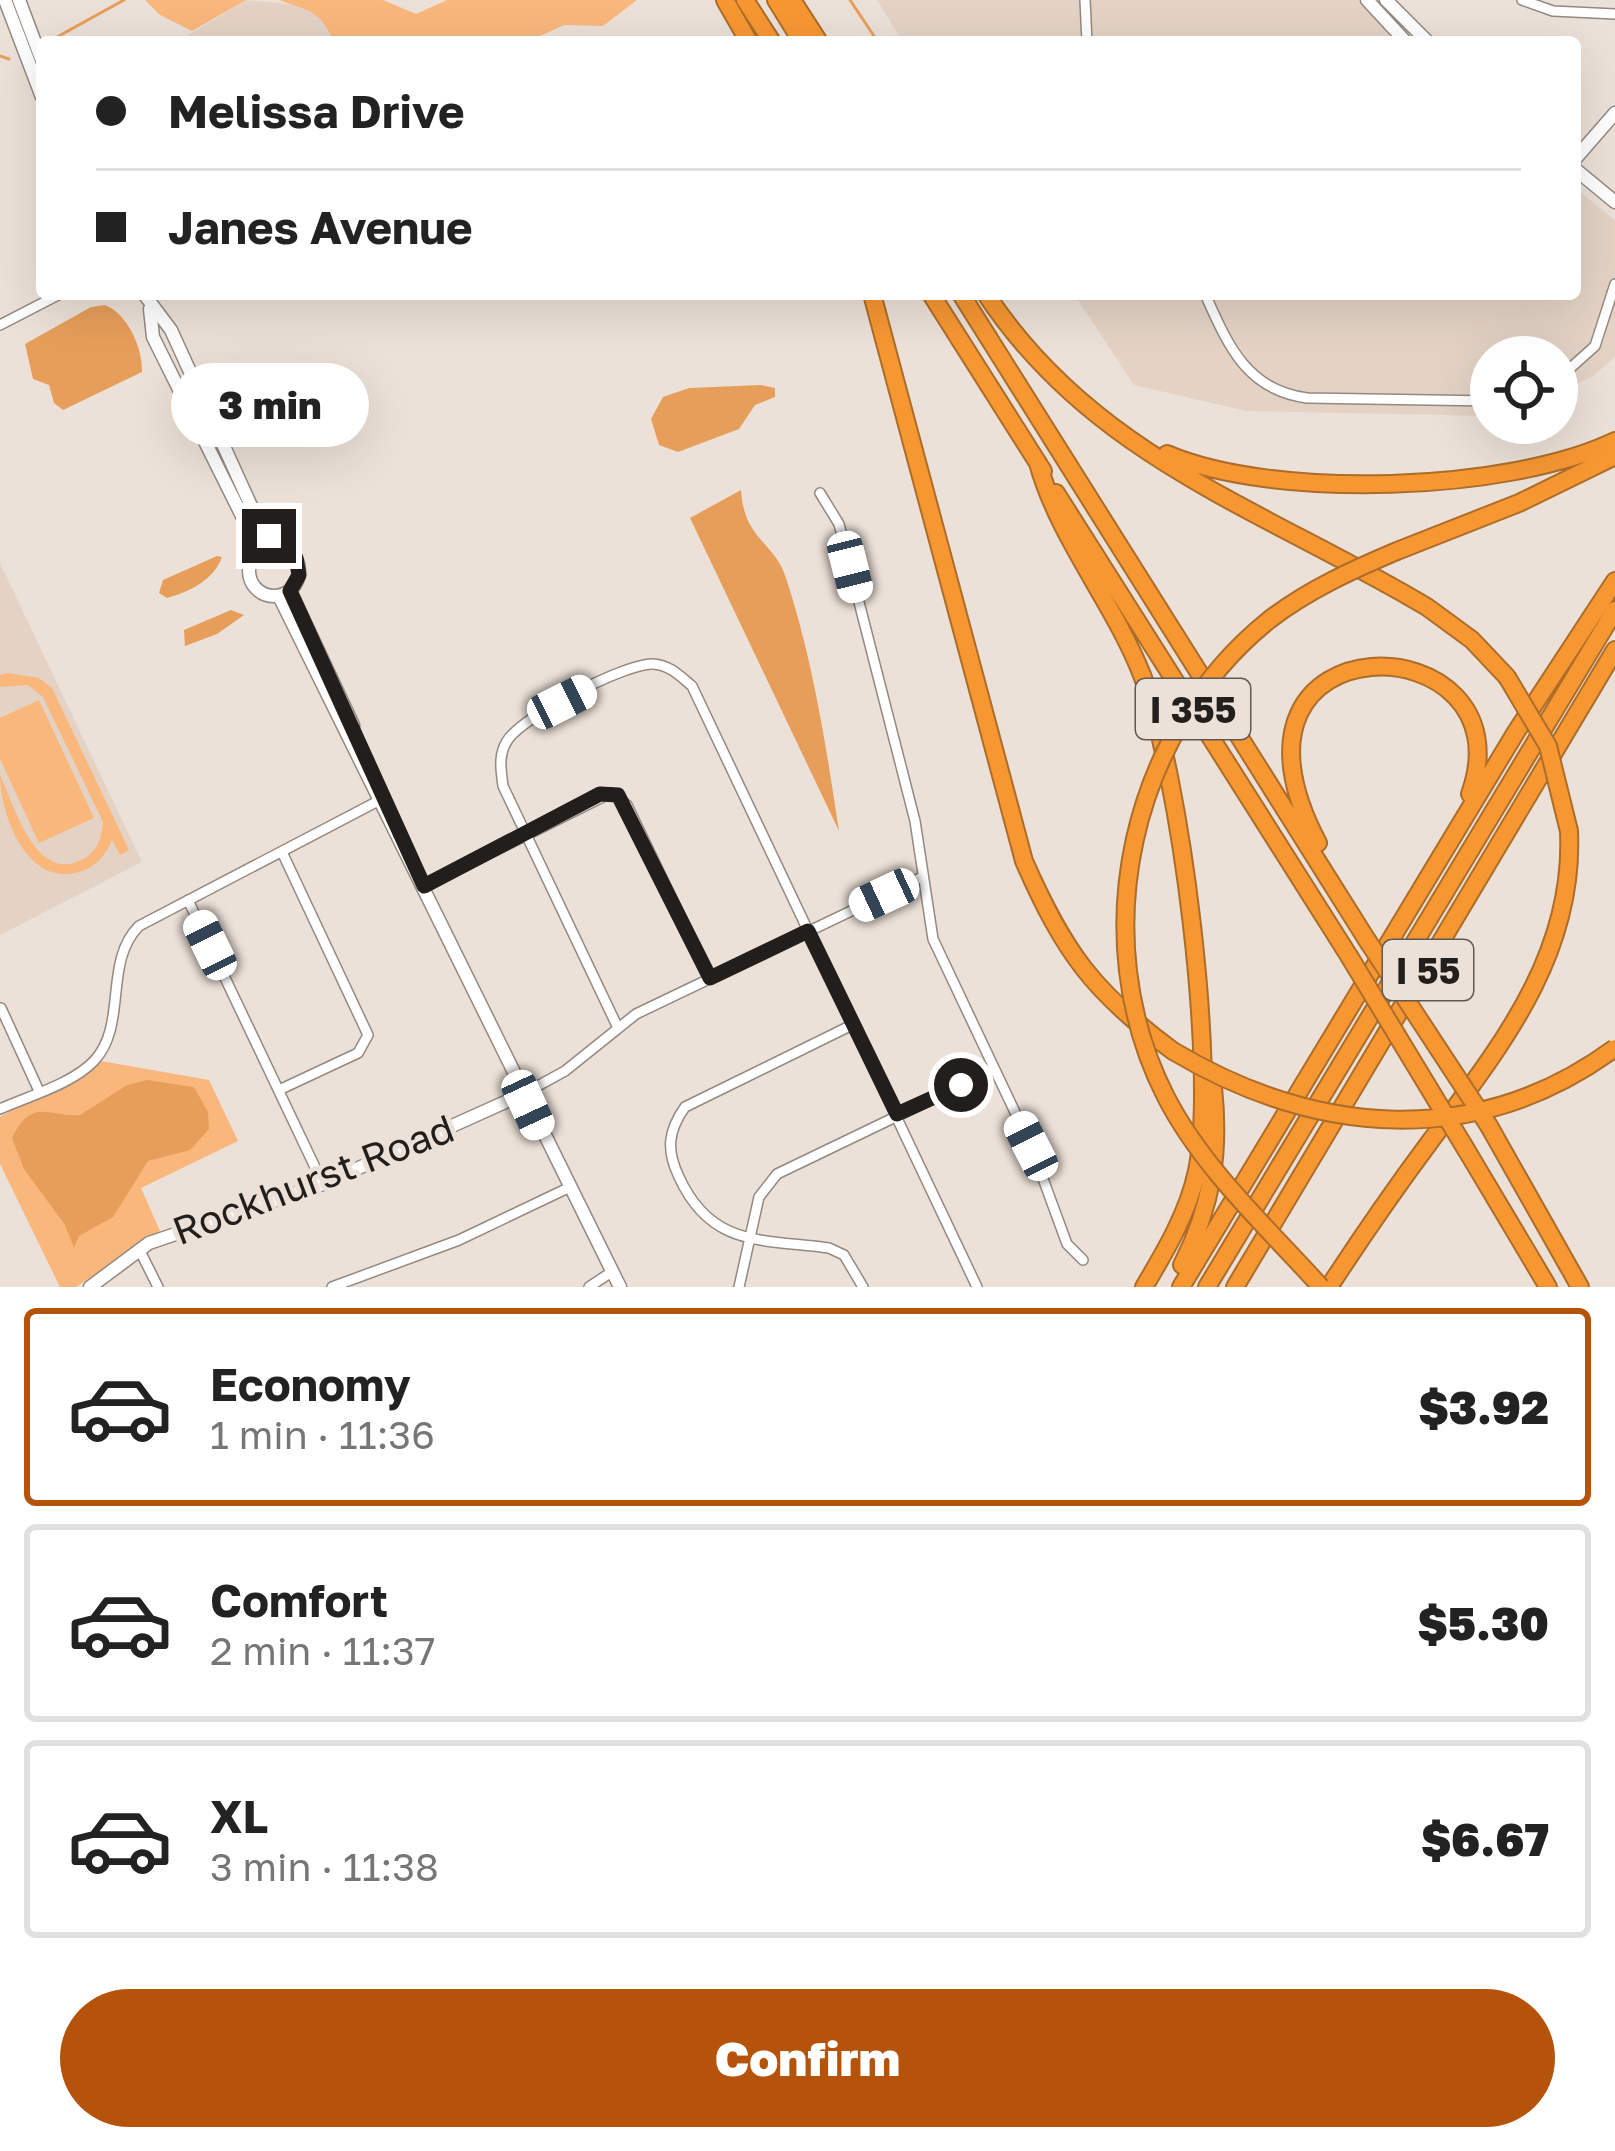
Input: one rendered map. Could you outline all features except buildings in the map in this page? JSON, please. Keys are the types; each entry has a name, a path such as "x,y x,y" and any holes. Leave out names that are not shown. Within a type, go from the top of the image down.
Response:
{"highway":[{"path":"725,0 746,36"},
{"path":"745,0 768,36"},
{"path":"776,0 798,36"},
{"path":"792,0 816,36"},
{"path":"874,300 1024,861 1058,932 1100,993 1174,1051 1252,1094 1331,1116 1392,1120 1501,1109 1555,1086 1615,1048"},
{"name":"I 355","path":"935,300 1349,956 1548,1287"},
{"name":"I 355","path":"965,300 1489,1126 1580,1287"},
{"path":"990,300 1034,362 1101,422 1427,607 1472,640 1507,677 1548,746 1569,831 1562,920 1541,975 1504,1041 1325,1287 1210,1162 1165,1094 1135,1004 1126,895 1136,828 1155,771 1209,682 1280,612 1334,579 1396,551 1519,503 1615,456"},
{"path":"1101,422 1182,460 1284,480 1497,478 1565,462 1615,441"},
{"path":"1038,463 1047,497 1128,643 1149,694 1176,823 1209,1052 1216,1160 1202,1226 1176,1287"},
{"path":"1176,1287 1615,580"},
{"name":"I 55","path":"1207,1287 1615,610"},
{"name":"I 55","path":"1235,1287 1615,650"},
{"path":"1364,935 1301,811 1288,763 1293,728 1307,702 1332,679 1358,668 1398,666 1431,677 1460,704 1476,741 1478,758 1469,797 1412,905"},
{"path":"1144,1287 1183,1217 1203,1136 1192,956"}],"street":[{"path":"5,0 36,81"},
{"path":"19,0 36,45"},
{"path":"1085,0 1087,36"},
{"path":"1367,0 1400,36"},
{"path":"1386,0 1422,36"},
{"path":"1522,0 1565,13 1615,14"},
{"path":"1559,27 1565,13"},
{"path":"1581,152 1615,113"},
{"path":"1581,174 1615,202"},
{"path":"1578,361 1595,346 1615,284"},
{"path":"0,325 48,300"},
{"path":"1208,300 1238,361 1278,392 1307,398 1470,401"},
{"path":"147,301 171,330 257,519 300,566 284,593"},
{"path":"147,301 153,337 248,528 253,557 249,573 255,587 284,593"},
{"path":"820,493 839,524 914,821 933,939 1031,1146 1067,1244 1083,1260"},
{"path":"253,557 266,547 282,546"},
{"path":"284,593 343,730 354,740 620,1287"},
{"path":"618,1028 501,773 505,744 514,730 630,667 653,664 671,668 692,686 977,1287"},
{"path":"424,886 600,794 623,799 710,978"},
{"path":"0,1109 96,1059 106,1039 126,941 139,926 382,800"},
{"path":"279,1090 358,1053 368,1035 282,852"},
{"name":"Rockhurst Road","path":"90,1287 139,1248 323,1184 523,1094 565,1071 637,1013 922,878"},
{"path":"188,900 323,1184"},
{"path":"1,1008 39,1091"},
{"path":"852,1025 703,1096 673,1124 670,1152 692,1205 730,1234 844,1255 863,1287"},
{"path":"739,1287 759,1197 777,1174 993,1070"},
{"path":"332,1287 459,1240 568,1188"},
{"path":"139,1248 158,1287"},
{"path":"589,1287 610,1273"}],"shaded area":[{"path":"145,0 246,0 192,31 160,15"},
{"path":"246,0 309,6 323,16 331,36 187,36"},
{"path":"279,0 383,0 416,14 447,0 637,0 603,26 564,25 540,36 331,36 313,13"},
{"path":"877,0 1360,0 1393,36 899,36"},
{"path":"1581,193 1615,220 1615,357 1593,376 1578,384 1578,336 1470,336 1470,416 1246,411 1134,385 1078,300 1581,300"},
{"path":"105,305 121,316 132,333 142,372 63,410 54,403 49,385 33,379 25,344 91,307"},
{"path":"689,388 775,388 775,397 755,405 739,429 678,452 659,445 651,419 663,397"},
{"path":"741,490 753,530 781,566 804,640 839,831 690,518"},
{"path":"222,557 218,565 200,584 167,598 159,593 163,580"},
{"path":"0,563 142,862 0,935"},
{"path":"231,610 244,615 217,634 185,646 184,630"},
{"path":"0,675 39,678 52,688 129,850 120,855 112,840 90,867 61,874 31,859 20,844 5,809 0,775 28,837 51,860 65,864 87,857 98,844 103,822 43,697 28,685 0,687"},
{"path":"39,700 94,818 39,843 0,759 0,718"},
{"path":"101,1061 209,1080 238,1141 141,1188 160,1231 76,1287 60,1287 0,1164 0,1117"},
{"path":"147,1080 194,1087 208,1112 209,1129 190,1150 148,1161 113,1217 79,1236 74,1248 65,1225 24,1169 12,1138 35,1113 80,1115 127,1085"}],"waterway":[{"path":"59,36 124,0"},
{"path":"850,0 874,36"},
{"path":"0,56 9,59"}],"route":[{"path":"269,536 290,551 300,566 290,591 424,886 600,794 618,795 710,978 808,931 897,1114 961,1085"}]}
